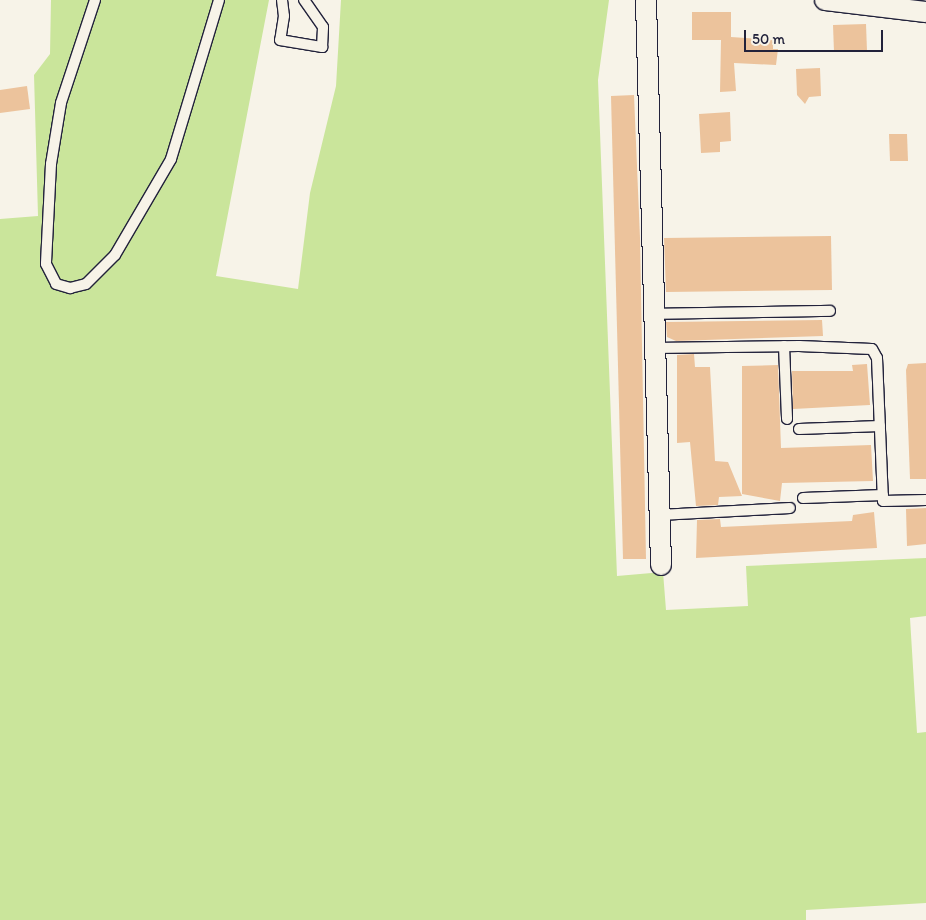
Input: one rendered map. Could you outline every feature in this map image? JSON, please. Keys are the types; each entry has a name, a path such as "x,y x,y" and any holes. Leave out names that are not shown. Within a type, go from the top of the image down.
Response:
{"street":[{"path":"646,0 652,314 662,565"},
{"path":"825,0 926,12"}],"lane":[{"path":"96,0 61,103 50,169 46,264 56,284 70,288 86,284 115,255 171,159 219,0"},
{"path":"282,0 284,16 280,40 322,47 323,27 304,0"},
{"path":"652,314 830,311"},
{"path":"654,348 784,346 872,349 876,358 883,501 926,500"},
{"path":"784,346 787,419"},
{"path":"799,429 880,426"},
{"path":"803,498 883,495"},
{"path":"660,515 790,508"}],"green space":[{"path":"51,0 269,0 216,276 298,289 310,193 336,86 341,0 609,0 598,80 617,576 663,572 666,610 748,606 746,566 926,558 926,616 910,618 917,733 926,732 926,903 806,910 806,920 0,920 0,219 38,216 34,75 50,54"}],"building":[{"path":"692,12 731,12 731,37 773,40 773,49 778,49 776,65 734,63 736,91 720,92 721,40 692,40"},
{"path":"866,24 867,51 834,52 833,25"},
{"path":"820,68 821,96 809,97 805,104 797,95 796,69"},
{"path":"27,86 30,109 0,113 0,90"},
{"path":"634,95 640,238 646,559 623,559 611,96"},
{"path":"730,112 731,141 720,142 720,152 701,153 699,114"},
{"path":"889,134 907,134 908,161 890,161"},
{"path":"831,236 832,290 666,292 664,238"},
{"path":"822,320 823,336 676,341 667,337 666,322"},
{"path":"694,354 695,367 710,367 715,461 728,462 742,496 719,497 718,505 696,506 690,442 677,443 677,355"},
{"path":"926,363 926,479 910,479 906,370 908,364"},
{"path":"867,364 870,405 793,409 792,371 853,371 852,365"},
{"path":"778,365 781,448 871,445 873,481 782,483 780,501 742,494 742,366"},
{"path":"926,508 926,544 907,546 906,509"},
{"path":"874,512 877,548 696,558 697,520 720,519 721,527 852,521 853,515"}]}
